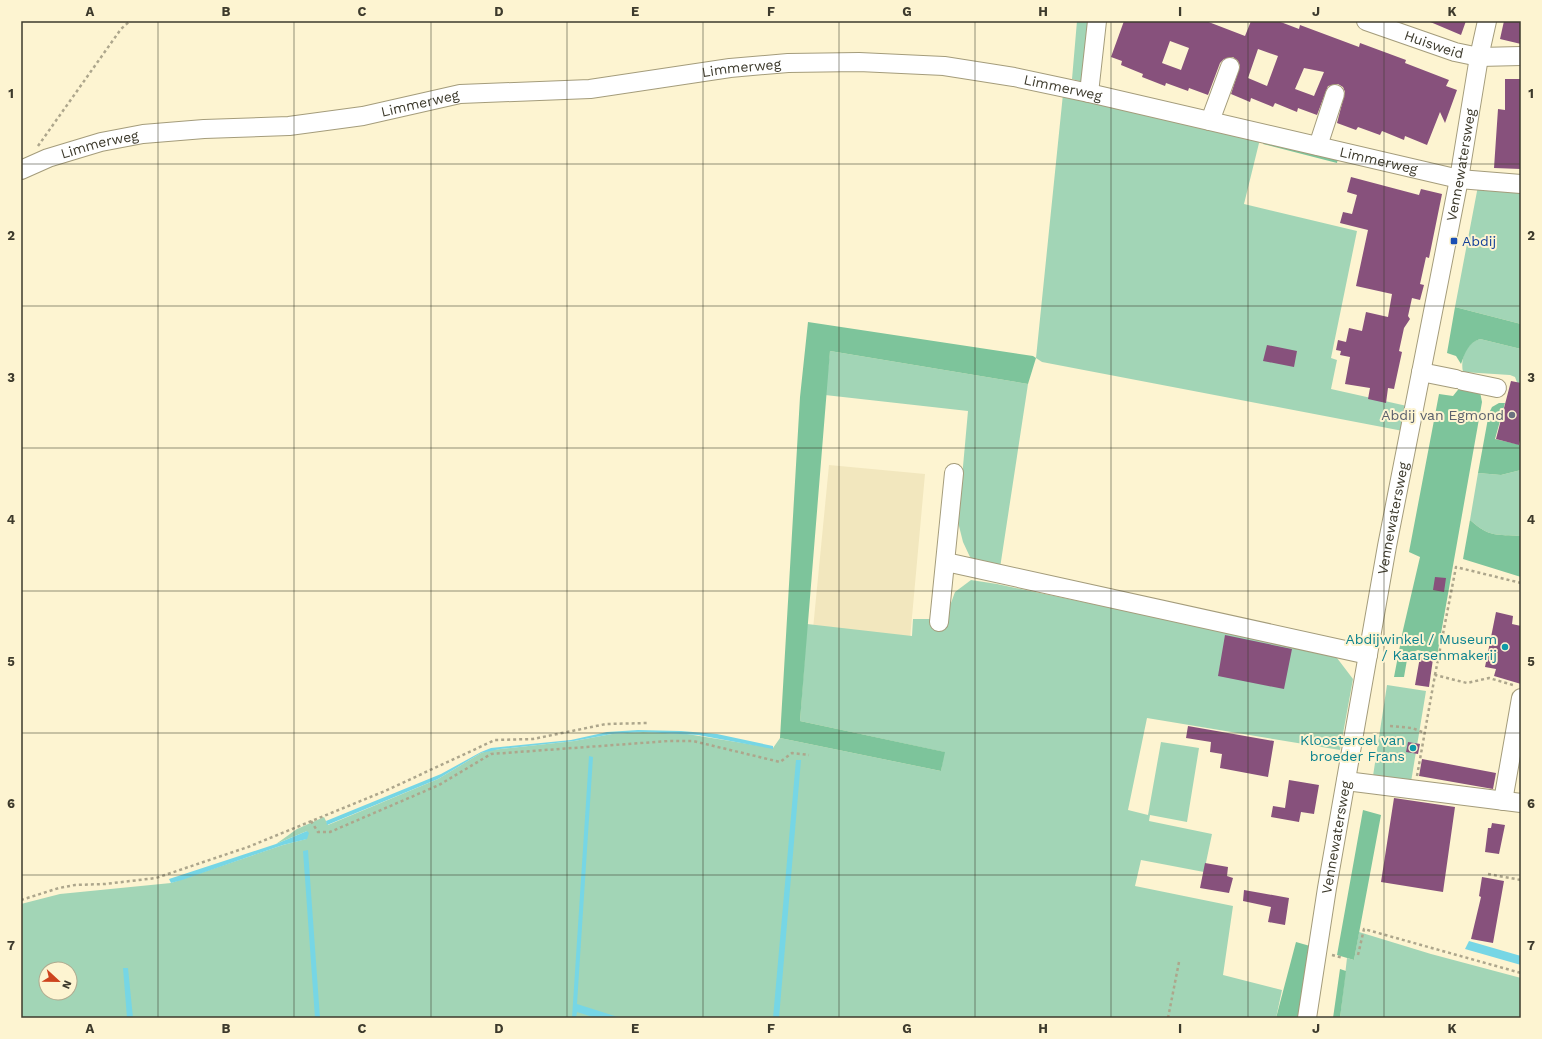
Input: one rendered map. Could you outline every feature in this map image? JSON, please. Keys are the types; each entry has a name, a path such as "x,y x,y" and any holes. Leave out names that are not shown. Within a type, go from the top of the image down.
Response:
{"street":[{"path":"1089,93 1097,21"},
{"name":"Huisweid","path":"1366,21 1455,52 1479,57 1521,56"},
{"name":"Vennewatersweg","path":"1307,1018 1313,974 1368,655 1459,179 1479,57 1487,21"},
{"name":"Limmerweg","path":"24,169 48,158 102,142 144,134 204,129 289,126 363,116 460,94 590,88 730,68 788,63 859,62 944,66 1014,77 1459,179 1521,184"},
{"path":"1210,121 1230,67"},
{"path":"1318,146 1335,94"},
{"path":"1421,372 1497,388"},
{"path":"939,622 954,473"},
{"path":"946,562 1368,655"},
{"path":"1346,781 1512,802 1518,692"}],"path":[{"path":"24,169 38,145 121,29 130,21"},
{"path":"1415,790 1456,567 1521,583"},
{"path":"1435,675 1467,683 1489,678 1518,692"},
{"path":"21,900 59,888 75,885 105,884 156,878 248,847 436,768 495,740 533,738 606,724 648,722"},
{"path":"1390,726 1412,728 1425,733"},
{"path":"311,821 318,832 330,832 439,785 491,754 669,741 693,741 780,762 792,753 809,755"},
{"path":"1488,874 1521,880"},
{"path":"1358,955 1364,929 1521,973"},
{"path":"1168,1018 1179,962"}],"shaded area":[{"path":"829,465 925,474 910,639 813,629"}],"green space":[{"path":"1077,21 1092,21 1083,82 1072,79"},
{"path":"1063,94 1260,139 1244,204 1357,231 1331,358 1337,360 1331,389 1407,406 1403,431 1042,362 1036,358"},
{"path":"1265,139 1338,158 1337,163 1263,144"},
{"path":"1478,186 1521,189 1521,324 1455,307"},
{"path":"1455,307 1521,324 1521,349 1480,339 1470,346 1461,364 1456,356 1447,353"},
{"path":"808,322 1033,356 1036,358 1028,384 830,351 800,721 945,752 941,771 780,738 800,397"},
{"path":"1480,339 1521,349 1521,385 1518,385 1515,377 1510,375 1463,372 1462,362 1465,352 1471,344"},
{"path":"830,351 1028,384 1000,568 980,566 970,557 963,542 958,522 968,411 825,395"},
{"path":"1461,386 1480,392 1482,402 1437,656 1418,650 1408,654 1404,677 1394,677 1420,557 1409,552 1439,394 1453,396"},
{"path":"1499,403 1505,403 1495,439 1521,445 1521,470 1501,475 1478,473 1489,413 1492,407"},
{"path":"1521,470 1521,536 1494,534 1483,530 1470,520 1478,473 1501,475"},
{"path":"1470,520 1483,530 1494,534 1521,536 1521,577 1463,559"},
{"path":"971,580 997,584 1317,651 1337,658 1353,679 1340,750 1147,718 1128,810 1148,815 1161,742 1199,748 1187,822 1150,815 1149,821 1212,834 1204,872 1141,860 1135,886 1233,906 1223,975 1282,990 1276,1018 21,1018 21,904 60,894 171,883 283,845 306,839 307,831 276,844 297,829 324,817 328,825 438,779 481,753 491,750 574,741 612,734 643,732 687,734 773,748 780,738 941,771 944,752 800,721 807,624 912,636 913,619 940,619 951,603 955,592"},
{"path":"1387,685 1426,691 1411,782 1373,776"},
{"path":"1363,810 1381,815 1354,960 1337,955"},
{"path":"1359,932 1431,954 1521,978 1521,1018 1340,1018 1347,958 1354,960"},
{"path":"1296,942 1310,946 1300,1018 1276,1018"},
{"path":"1340,969 1346,971 1340,1018 1333,1018"}],"water":[{"path":"638,730 717,734 773,746 773,749 698,735 643,732 612,734 574,741 500,749 481,753 438,779 327,825 326,821 441,774 481,752 491,748 571,740 607,732"},
{"path":"589,756 593,757 577,1004 621,1018 596,1018 577,1012 576,1018 572,1018"},
{"path":"796,760 801,760 779,1018 773,1018"},
{"path":"307,831 309,833 307,839 283,845 182,880 171,883 169,879 276,844"},
{"path":"308,850 320,1018 315,1018 303,851"},
{"path":"1469,941 1521,956 1521,965 1465,949"},
{"path":"123,968 128,968 133,1018 127,1018"}],"building":[{"path":"1124,21 1206,21 1245,36 1251,21 1278,21 1299,29 1300,25 1359,47 1360,43 1406,60 1405,63 1449,80 1446,86 1457,90 1445,123 1440,112 1427,145 1405,136 1404,140 1382,131 1380,135 1358,127 1356,130 1337,123 1345,92 1343,87 1338,84 1328,86 1317,115 1298,108 1297,112 1275,103 1273,107 1251,98 1250,102 1231,94 1240,66 1238,61 1233,57 1224,59 1220,63 1208,95 1189,88 1188,91 1166,83 1165,86 1142,77 1143,74 1121,65 1122,61 1111,57","holes":["1170,41 1189,48 1181,70 1162,63","1258,49 1278,56 1267,86 1248,78","1304,68 1324,72 1314,96 1295,89"]},
{"path":"1428,21 1466,21 1461,35"},
{"path":"1504,21 1521,21 1521,44 1500,39"},
{"path":"1505,79 1521,79 1521,169 1494,168 1498,109 1505,110"},
{"path":"1351,177 1419,195 1421,189 1442,194 1429,258 1426,257 1420,284 1424,285 1420,300 1412,298 1408,316 1410,319 1404,328 1399,351 1402,352 1394,389 1388,388 1386,403 1368,399 1370,388 1345,384 1350,357 1340,355 1341,351 1336,350 1338,340 1346,342 1349,328 1362,331 1366,312 1388,317 1392,294 1356,286 1368,230 1340,223 1343,212 1352,214 1357,195 1347,192"},
{"path":"1267,345 1297,351 1294,367 1263,361"},
{"name":"Abdij van Egmond","path":"1511,381 1521,383 1521,436 1519,445 1496,439"},
{"path":"1435,577 1446,578 1444,592 1433,590"},
{"name":"Abdijwinkel / Museum / Kaarsenmakerij","path":"1496,612 1513,616 1512,624 1521,626 1521,684 1494,676 1496,669 1485,667"},
{"path":"1225,635 1292,649 1284,689 1218,676"},
{"path":"1420,657 1433,659 1429,687 1415,685"},
{"path":"1188,726 1274,741 1268,777 1220,768 1222,754 1210,752 1211,742 1186,738"},
{"name":"Kloostercel van broeder Frans","path":"1408,742 1420,744 1418,754 1406,752"},
{"path":"1422,759 1496,773 1493,789 1419,776"},
{"path":"1289,780 1319,785 1314,814 1301,812 1299,822 1271,817 1273,806 1285,808"},
{"path":"1394,798 1455,807 1443,892 1381,882"},
{"path":"1492,823 1505,825 1499,854 1485,852 1488,828 1491,828"},
{"path":"1205,863 1228,867 1227,876 1233,878 1229,893 1200,888"},
{"path":"1482,877 1504,881 1493,943 1471,939 1481,897 1479,896"},
{"path":"1244,890 1289,898 1285,925 1268,922 1271,907 1243,901"}],"place":[{"name":"Abdij","path":"1454,241"},
{"name":"Abdij van Egmond","path":"1512,415"},
{"name":"Abdijwinkel / Museum / Kaarsenmakerij","path":"1505,647"},
{"name":"Kloostercel van broeder Frans","path":"1413,748"}]}
